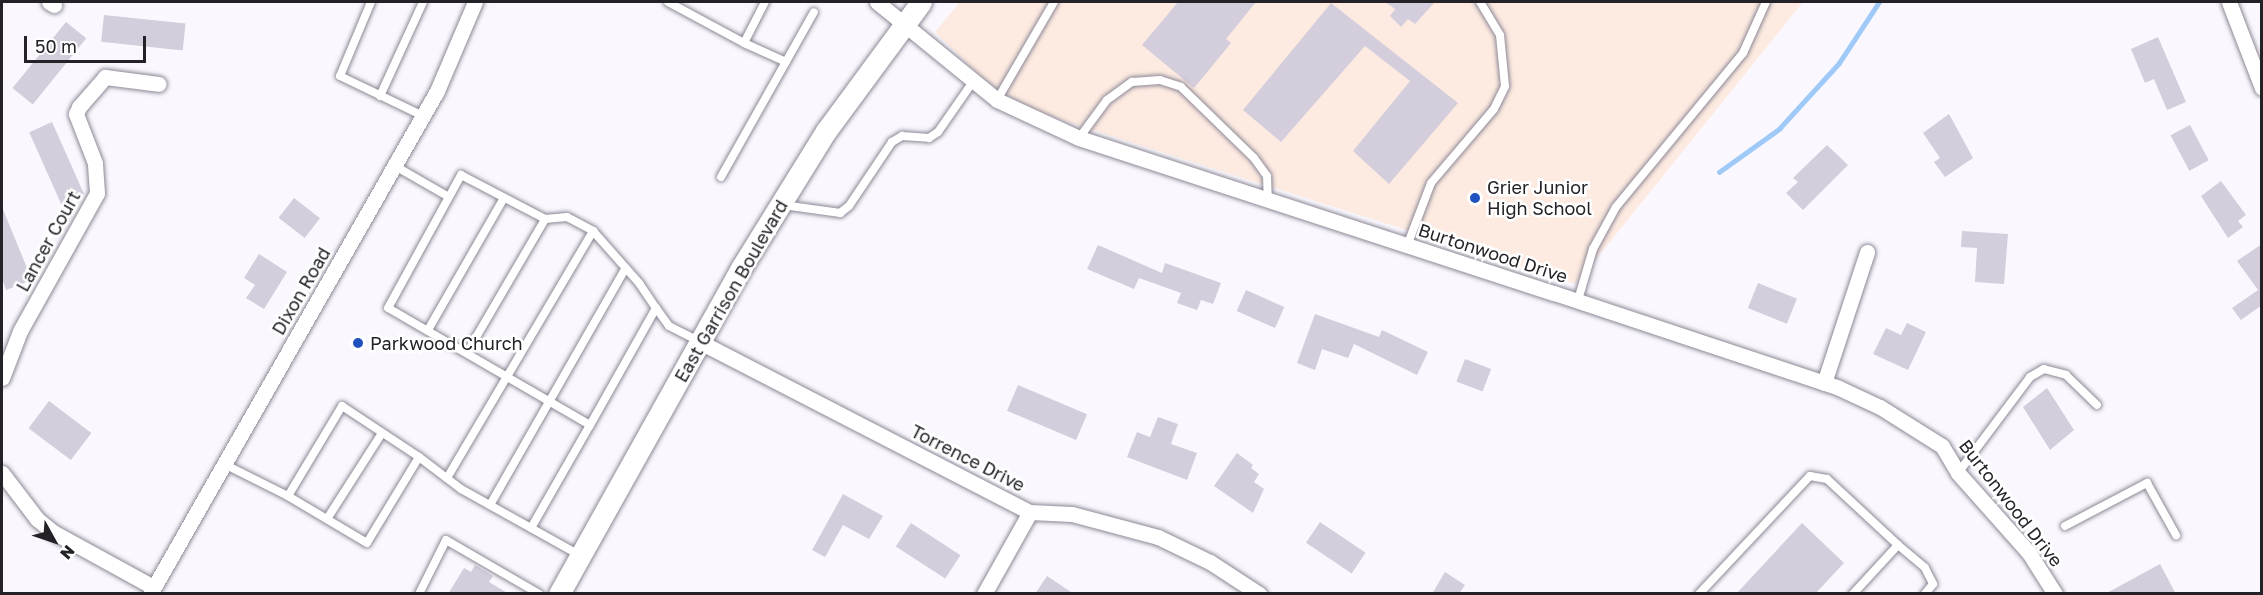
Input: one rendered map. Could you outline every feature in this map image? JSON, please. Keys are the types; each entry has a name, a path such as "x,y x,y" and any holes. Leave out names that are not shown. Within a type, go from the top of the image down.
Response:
{"main road":[{"name":"East Garrison Boulevard","path":"559,594 700,342 781,205 903,24 921,2"}],"street":[{"name":"Dixon Road","path":"151,590 423,116 474,2"},
{"name":"Burtonwood Drive","path":"877,2 972,83 997,100 1079,138 1578,300 1824,383 1916,429 1942,446 1958,473 2029,553 2055,594"},
{"path":"2229,2 2262,88"},
{"name":"Lancer Court","path":"2,378 20,331 97,193 95,163 76,114 79,107 105,77 159,84"},
{"path":"1824,383 1868,252"},
{"name":"Torrence Drive","path":"700,342 1030,512 1072,514 1158,537 1210,562 1259,594"},
{"path":"2,473 37,519 53,532 151,590"},
{"path":"984,594 1030,512"}],"lane":[{"path":"371,2 340,76 423,116"},
{"path":"380,96 423,2"},
{"path":"668,2 744,43 786,62"},
{"path":"744,43 765,2"},
{"path":"997,100 1054,2"},
{"path":"1407,246 1431,183 1494,109 1504,86 1500,35 1480,2"},
{"path":"1578,300 1593,249 1616,207 1743,53 1766,2"},
{"path":"721,177 814,12"},
{"path":"1079,138 1107,100 1132,82 1160,80 1181,87 1254,158 1267,176 1268,200"},
{"path":"781,205 840,213 855,199 892,142 902,136 929,138 938,132 972,83"},
{"path":"395,166 449,197"},
{"path":"590,424 468,351 388,308 461,175 545,219 567,217 593,231 626,268 669,326 700,342"},
{"path":"428,330 504,198"},
{"path":"468,351 545,219"},
{"path":"447,478 593,231"},
{"path":"490,505 626,268"},
{"path":"531,528 656,308"},
{"path":"1958,473 2030,376 2044,369 2066,375 2097,405"},
{"path":"288,496 342,406 490,505 580,555"},
{"path":"327,519 382,433"},
{"path":"224,464 288,496 367,543 419,458"},
{"path":"1698,594 1810,476 1827,479 1924,568 1933,584 1925,594"},
{"path":"2066,526 2147,483 2176,535"},
{"path":"419,594 446,540 539,594"},
{"path":"1853,594 1898,545"}],"shaded area":[{"name":"Grier Junior High School","path":"960,2 1803,2 1576,284 1033,111 983,79 935,32"}],"building":[{"path":"1178,2 1256,2 1226,39 1231,43 1194,88 1142,45"},
{"path":"1385,2 1435,2 1415,24 1408,19 1401,27 1390,16 1395,9"},
{"path":"1331,3 1458,103 1389,184 1353,151 1410,81 1365,46 1281,142 1243,110"},
{"path":"104,15 186,24 183,50 101,42"},
{"path":"66,22 86,38 33,104 13,88"},
{"path":"2158,37 2186,102 2167,110 2154,79 2145,83 2131,49"},
{"path":"1949,114 1973,158 1945,177 1934,162 1940,158 1923,133"},
{"path":"52,122 84,194 61,204 29,132"},
{"path":"2190,125 2209,160 2189,171 2171,135"},
{"path":"1827,145 1848,165 1803,210 1786,193 1798,182 1793,178"},
{"path":"2221,181 2246,215 2238,221 2243,227 2228,238 2201,196"},
{"path":"294,198 320,218 305,238 279,218"},
{"path":"2,207 32,280 6,290 2,278"},
{"path":"1962,231 2008,234 2004,284 1975,282 1977,248 1961,247"},
{"path":"2262,244 2262,305 2241,320 2232,308 2258,290 2237,261"},
{"path":"1098,245 1162,273 1165,263 1221,283 1213,304 1201,300 1197,310 1177,303 1181,293 1139,278 1134,289 1087,269"},
{"path":"259,254 287,272 264,309 246,298 255,285 244,278"},
{"path":"1758,283 1797,299 1787,324 1748,308"},
{"path":"1246,290 1284,307 1275,328 1237,311"},
{"path":"1315,314 1379,337 1382,330 1428,352 1417,375 1354,344 1348,358 1322,349 1315,370 1297,363"},
{"path":"1907,323 1926,332 1908,370 1873,354 1886,328 1901,335"},
{"path":"1465,359 1491,369 1483,391 1456,381"},
{"path":"1018,385 1087,414 1076,440 1007,411"},
{"path":"2047,388 2074,430 2050,450 2023,407"},
{"path":"49,401 91,433 71,460 29,428"},
{"path":"1158,417 1178,424 1171,444 1197,453 1187,480 1127,457 1137,432 1150,437"},
{"path":"1237,453 1253,465 1251,468 1259,474 1254,482 1264,489 1253,513 1214,486"},
{"path":"843,494 883,516 869,539 843,525 825,557 812,550"},
{"path":"1320,522 1366,553 1352,573 1306,543"},
{"path":"911,523 960,555 945,579 896,546"},
{"path":"1802,523 1844,563 1815,594 1736,594"},
{"path":"2160,564 2176,594 2105,594"},
{"path":"475,565 493,576 489,582 509,594 448,594 464,568 471,572"},
{"path":"1445,572 1465,585 1459,594 1432,594"},
{"path":"1047,576 1074,594 1035,594"}],"waterway":[{"path":"1719,172 1779,129 1839,63 1879,2"}],"place":[{"name":"Grier Junior High School","path":"1475,198"},
{"name":"Parkwood Church","path":"358,343"}]}
